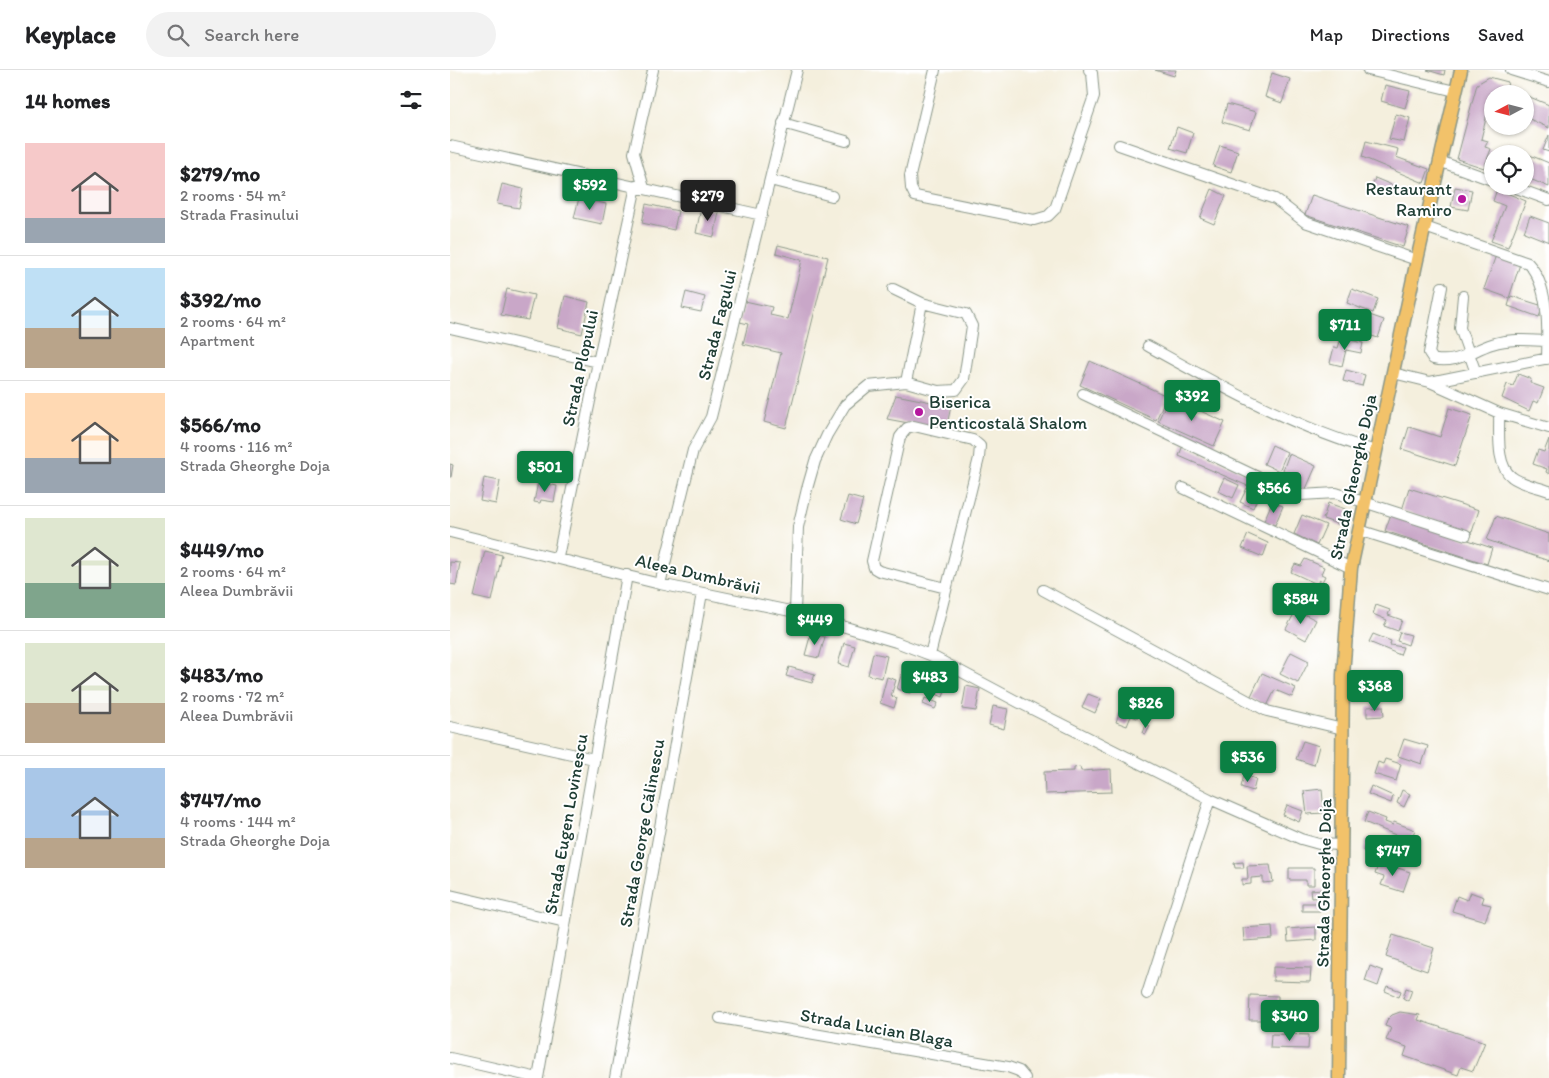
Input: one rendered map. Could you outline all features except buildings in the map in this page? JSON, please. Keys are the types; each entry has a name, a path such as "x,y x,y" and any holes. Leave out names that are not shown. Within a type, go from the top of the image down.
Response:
{"main road":[{"name":"Strada Gheorghe Doja","path":"1339,1078 1343,675 1351,568 1417,260 1461,70"}],"street":[{"path":"640,187 634,153 653,70"},
{"name":"Strada Fagului","path":"660,584 693,450 711,417 797,70"},
{"path":"935,70 910,176 911,188 915,196 1034,220 1048,216 1055,209 1094,96 1092,73 1088,70"},
{"path":"1368,70 1455,91"},
{"path":"1511,70 1549,82"},
{"path":"783,123 846,141"},
{"path":"1119,145 1275,199 1305,222 1417,260"},
{"path":"450,146 762,215"},
{"path":"1439,161 1484,177"},
{"path":"770,180 832,196"},
{"name":"Strada Plopului","path":"558,558 598,362 640,187"},
{"path":"1534,194 1549,200"},
{"path":"1425,227 1528,263 1536,270 1548,304 1548,358 1430,382"},
{"path":"1442,287 1429,353 1433,359 1440,361 1469,356 1492,344 1516,340 1547,342"},
{"path":"795,612 798,527 815,461 827,435 845,405 868,386 906,382 938,391 956,390 964,379 972,326 966,314 922,303 893,289"},
{"path":"1463,296 1460,328 1476,373"},
{"path":"906,382 922,303"},
{"path":"450,328 598,362"},
{"path":"1148,346 1233,393 1305,427 1376,451"},
{"path":"1393,373 1430,382 1500,413 1549,428"},
{"path":"1083,394 1289,492 1301,496 1322,492 1336,493 1466,535"},
{"path":"1500,413 1502,457 1507,472 1513,478 1549,491"},
{"path":"930,655 980,458 980,446 973,440 914,426 906,428 900,437 872,561 874,568 879,571 946,588"},
{"path":"1183,488 1351,568"},
{"path":"1359,530 1549,590"},
{"name":"Aleea Dumbrăvii","path":"450,532 660,584 795,612 858,629 930,655 1020,703 1210,799 1301,839 1319,844 1342,845"},
{"name":"Strada Eugen Lovinescu","path":"538,1078 627,575"},
{"path":"1043,590 1267,711 1343,729"},
{"name":"Strada George Călinescu","path":"615,1078 702,593"},
{"path":"450,727 594,759"},
{"path":"1147,994 1210,799"},
{"path":"450,895 565,922"},
{"name":"Strada Lucian Blaga","path":"720,1018 1008,1067 1019,1071 1025,1078"},
{"path":"450,1058 538,1078"}],"place":[{"name":"Restaurant Ramiro","path":"1462,199"},
{"name":"Biserica Penticostală Shalom","path":"919,412"}]}
